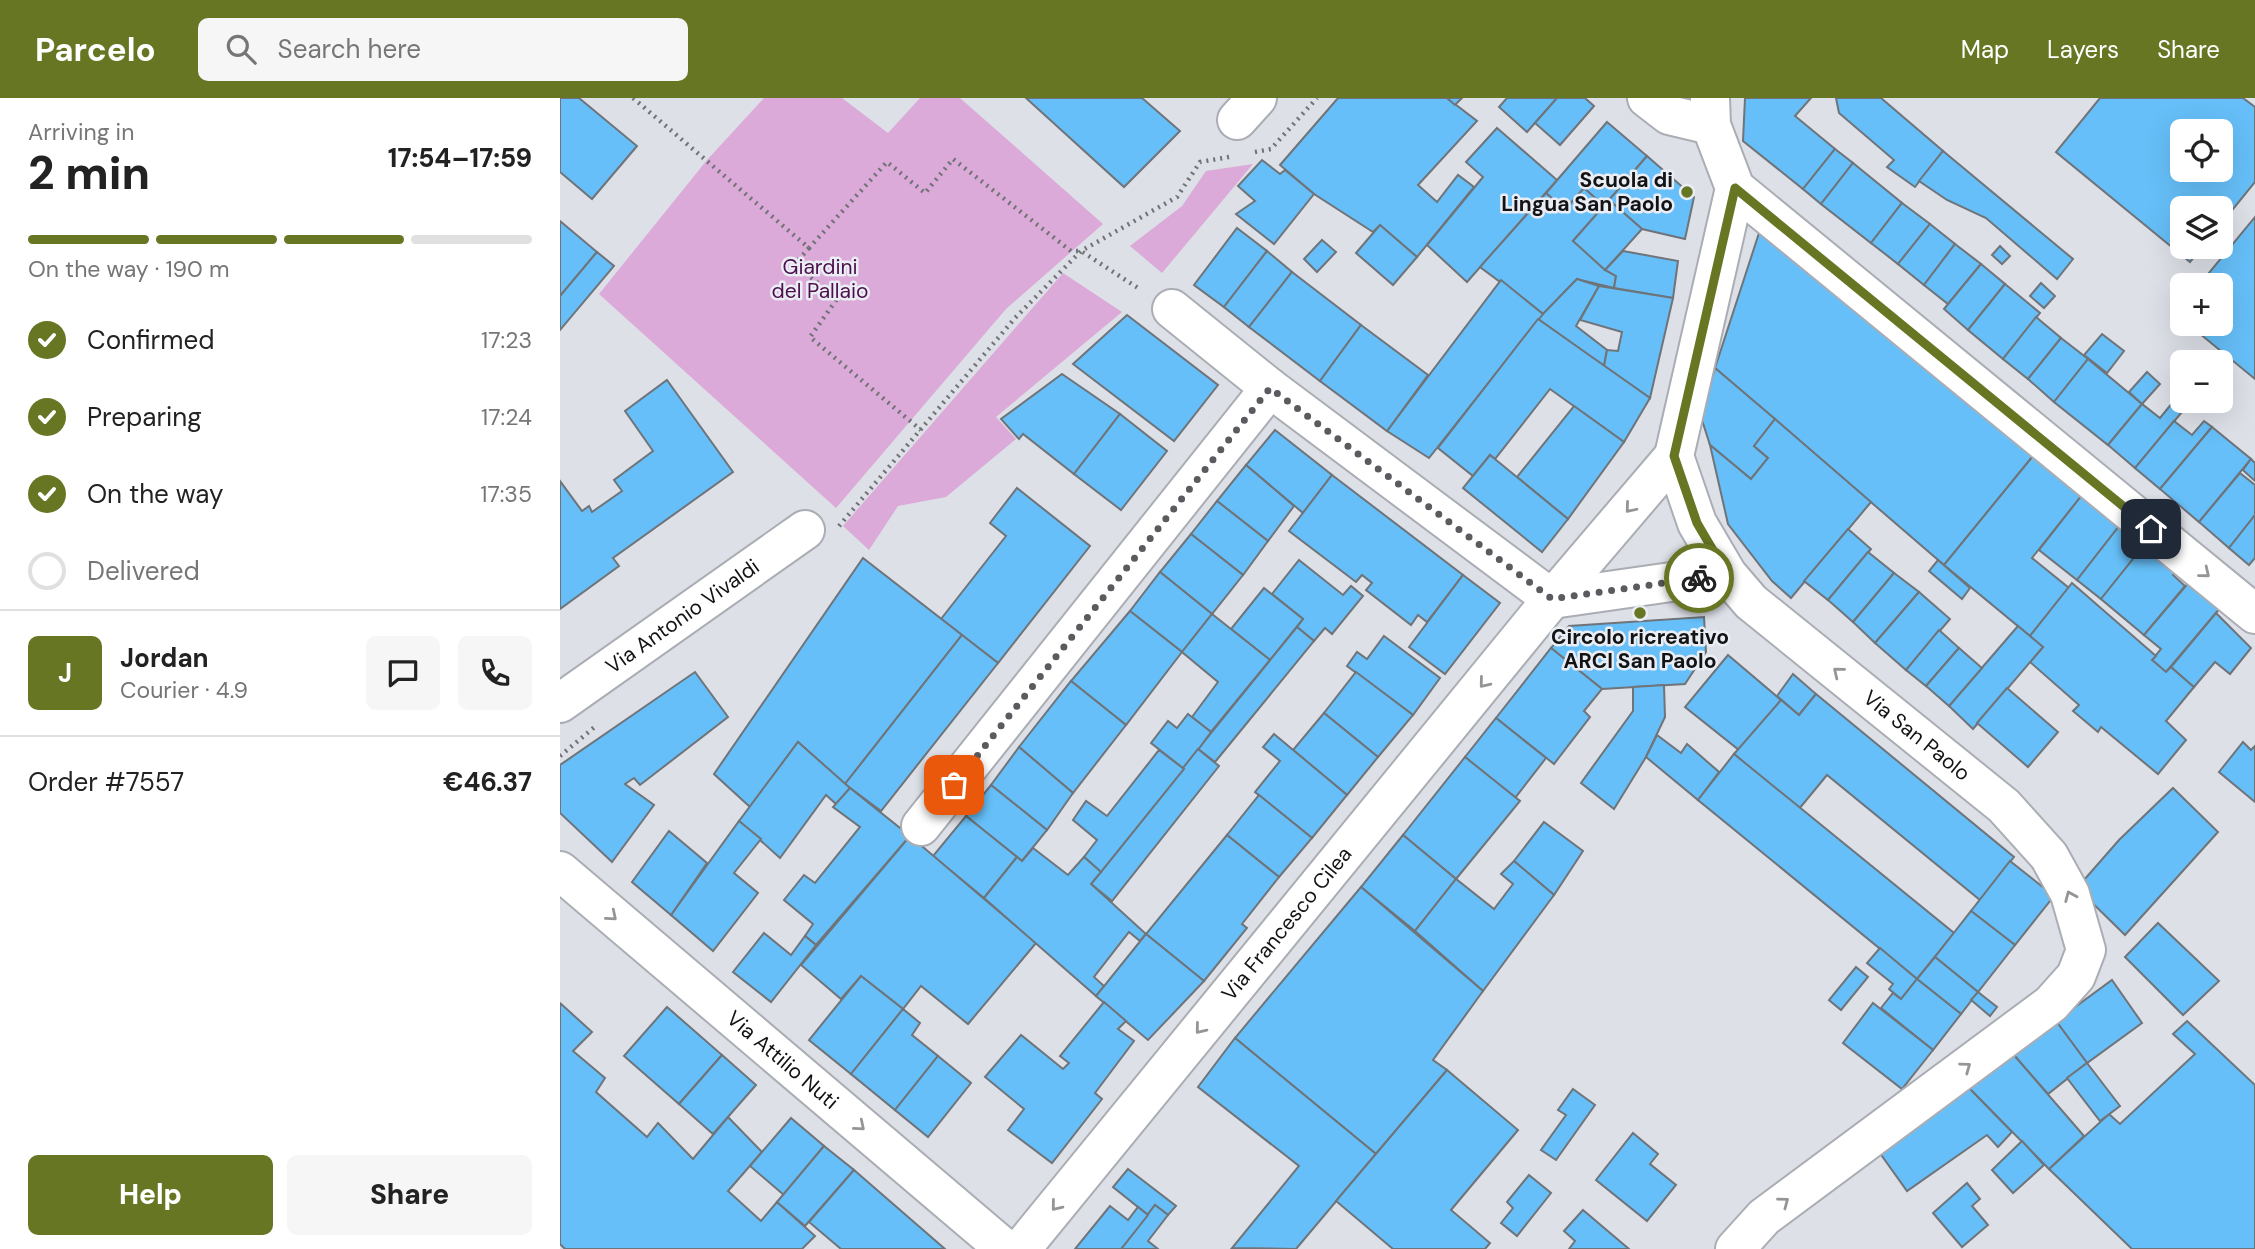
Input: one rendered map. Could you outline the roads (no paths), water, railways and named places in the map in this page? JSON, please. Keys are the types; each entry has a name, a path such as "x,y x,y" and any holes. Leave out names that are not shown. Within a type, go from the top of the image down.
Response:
{"street":[{"path":"1647,98 1669,115 1711,111 1735,188 1674,456"},
{"path":"1735,188 2255,614"},
{"path":"1172,309 1270,388 1552,599 1727,574"},
{"path":"921,826 1270,388"},
{"name":"Via San Paolo","path":"1674,456 1697,523 1727,574 1751,602 2004,806 2049,856 2070,894 2086,950 2076,976 2051,1004 1764,1217 1735,1249"},
{"name":"Via Francesco Cilea","path":"1021,1249 1552,599 1674,456"},
{"name":"Via Antonio Vivaldi","path":"560,703 804,530"},
{"name":"Via Attilio Nuti","path":"560,872 1005,1249"}],"place":[{"name":"Scuola di Lingua San Paolo","path":"1687,192"},
{"name":"Circolo ricreativo ARCI San Paolo","path":"1640,613"}],"park label":[{"name":"Giardini del Pallaio","path":"820,279"}]}
